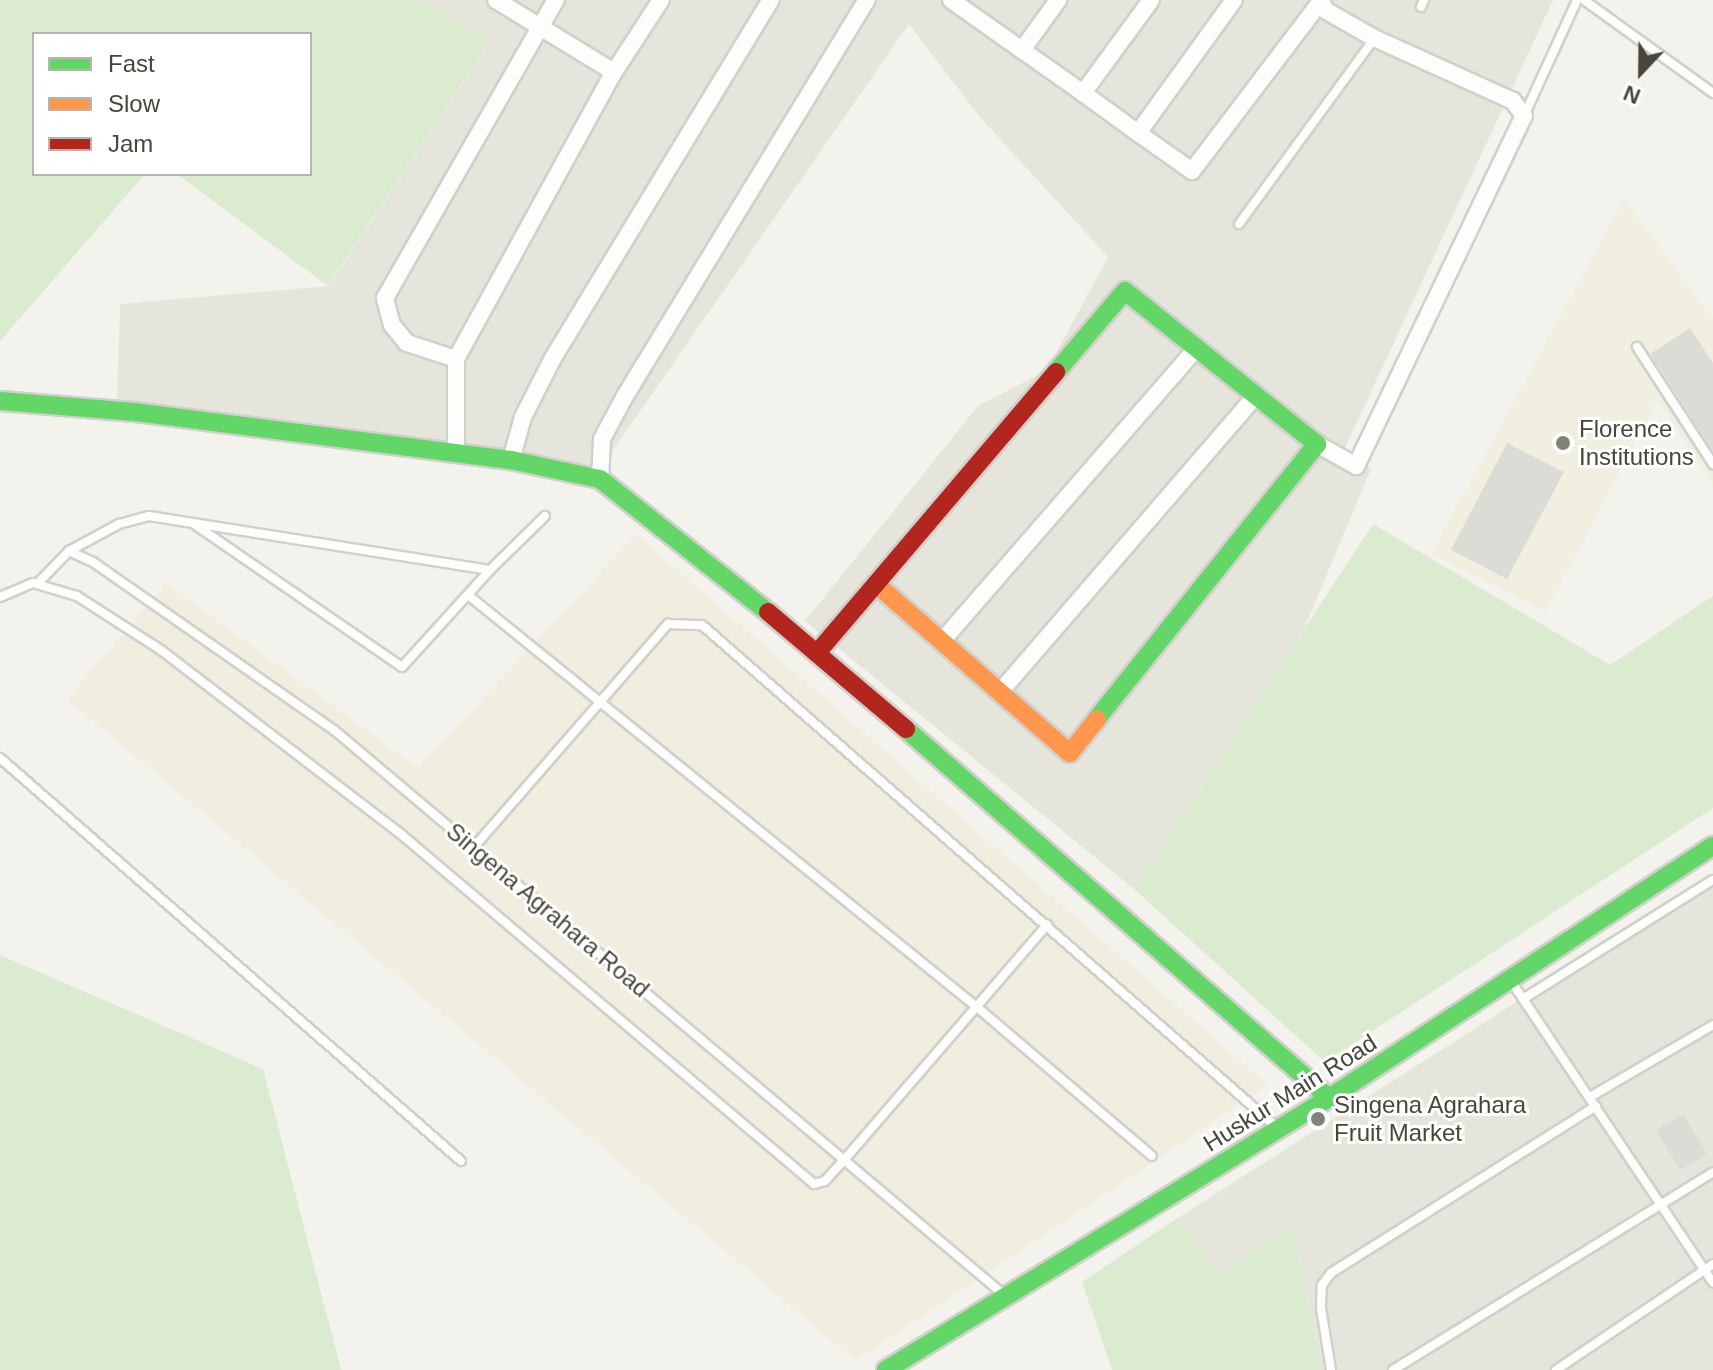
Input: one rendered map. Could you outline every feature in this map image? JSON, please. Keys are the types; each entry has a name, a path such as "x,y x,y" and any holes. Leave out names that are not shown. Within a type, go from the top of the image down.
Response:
{"street":[{"path":"496,0 614,72"},
{"path":"456,359 407,343 392,325 385,298 556,0"},
{"path":"456,453 456,359 614,72 661,0"},
{"path":"511,460 523,417 553,358 771,0"},
{"path":"600,479 602,439 625,396 867,0"},
{"path":"951,0 1192,171 1321,0"},
{"path":"1022,50 1058,0"},
{"path":"1083,93 1151,0"},
{"path":"1138,133 1234,0"},
{"path":"817,653 1125,291 1317,444 1356,466 1524,116 1513,101 1374,38 1325,10 1321,0"},
{"path":"942,641 1197,348"},
{"path":"1000,692 1256,395"},
{"path":"0,401 511,460 600,479 658,521 817,653 1329,1098"},
{"path":"876,584 1070,753 1317,444"},
{"name":"Huskur Main Road","path":"886,1370 1329,1098 1713,846"},
{"path":"921,1350 934,1370"}],"lane":[{"path":"1524,116 1577,0"},
{"path":"1584,0 1713,93"},
{"path":"1239,224 1374,38"},
{"path":"1637,347 1713,464"},
{"path":"0,597 37,584 69,551 119,524 149,516 490,570"},
{"path":"190,522 402,667 490,570 545,516"},
{"name":"Singena Agrahara Road","path":"69,551 93,562 334,730 1007,1297"},
{"path":"37,584 77,596 114,618 402,835 814,1184 825,1181 844,1160 1047,925"},
{"path":"468,595 978,1008 1152,1156"},
{"path":"474,847 668,624 702,625 1279,1129"},
{"path":"0,758 461,1161"},
{"path":"1523,999 1713,880"},
{"path":"1510,980 1709,1266 1713,1283"},
{"path":"1590,1097 1713,1025"},
{"path":"1331,1370 1321,1308 1322,1285 1331,1273 1596,1106"},
{"path":"1393,1370 1713,1172"},
{"path":"1556,1370 1709,1266"}],"shaded area":[{"path":"420,0 1553,0 1344,450 1371,469 1304,629 1134,889 805,621 978,406 1047,370 1108,257 979,116 909,24 600,469 117,399 120,304 329,286 490,42"},
{"name":"Florence Institutions","path":"1624,198 1713,319 1713,487 1658,400 1546,612 1431,554"},
{"path":"636,534 1268,1085 856,1361 67,699 166,583 418,768"},
{"path":"1713,877 1713,1370 1322,1370 1292,1225 1218,1275 1179,1217"}],"green space":[{"path":"0,0 420,0 490,41 328,286 180,176 312,176 312,32 32,32 32,176 143,176 0,341"},
{"path":"1373,524 1610,665 1713,596 1713,808 1325,1062 1134,889"},
{"path":"0,955 263,1069 341,1370 0,1370"},
{"path":"1179,1217 1218,1275 1292,1225 1322,1370 1112,1370 1082,1282"}],"building":[{"path":"1690,328 1713,363 1713,451 1650,354"},
{"path":"1507,443 1564,472 1507,579 1451,550"},
{"path":"1683,1114 1707,1154 1680,1170 1656,1130"}],"traffic: fast":[{"path":"1056,372 1125,291 1317,444 1097,719"},
{"path":"0,401 135,412 511,460 600,479 768,612"},
{"path":"906,729 1329,1098"},
{"path":"886,1370 1329,1098 1713,846"}],"traffic: slow":[{"path":"876,584 1070,753 1097,719"}],"traffic: jam":[{"path":"817,653 1056,372"},
{"path":"768,612 906,729"}],"place":[{"name":"Florence Institutions","path":"1563,443"},
{"name":"Singena Agrahara Fruit Market","path":"1318,1119"}]}
